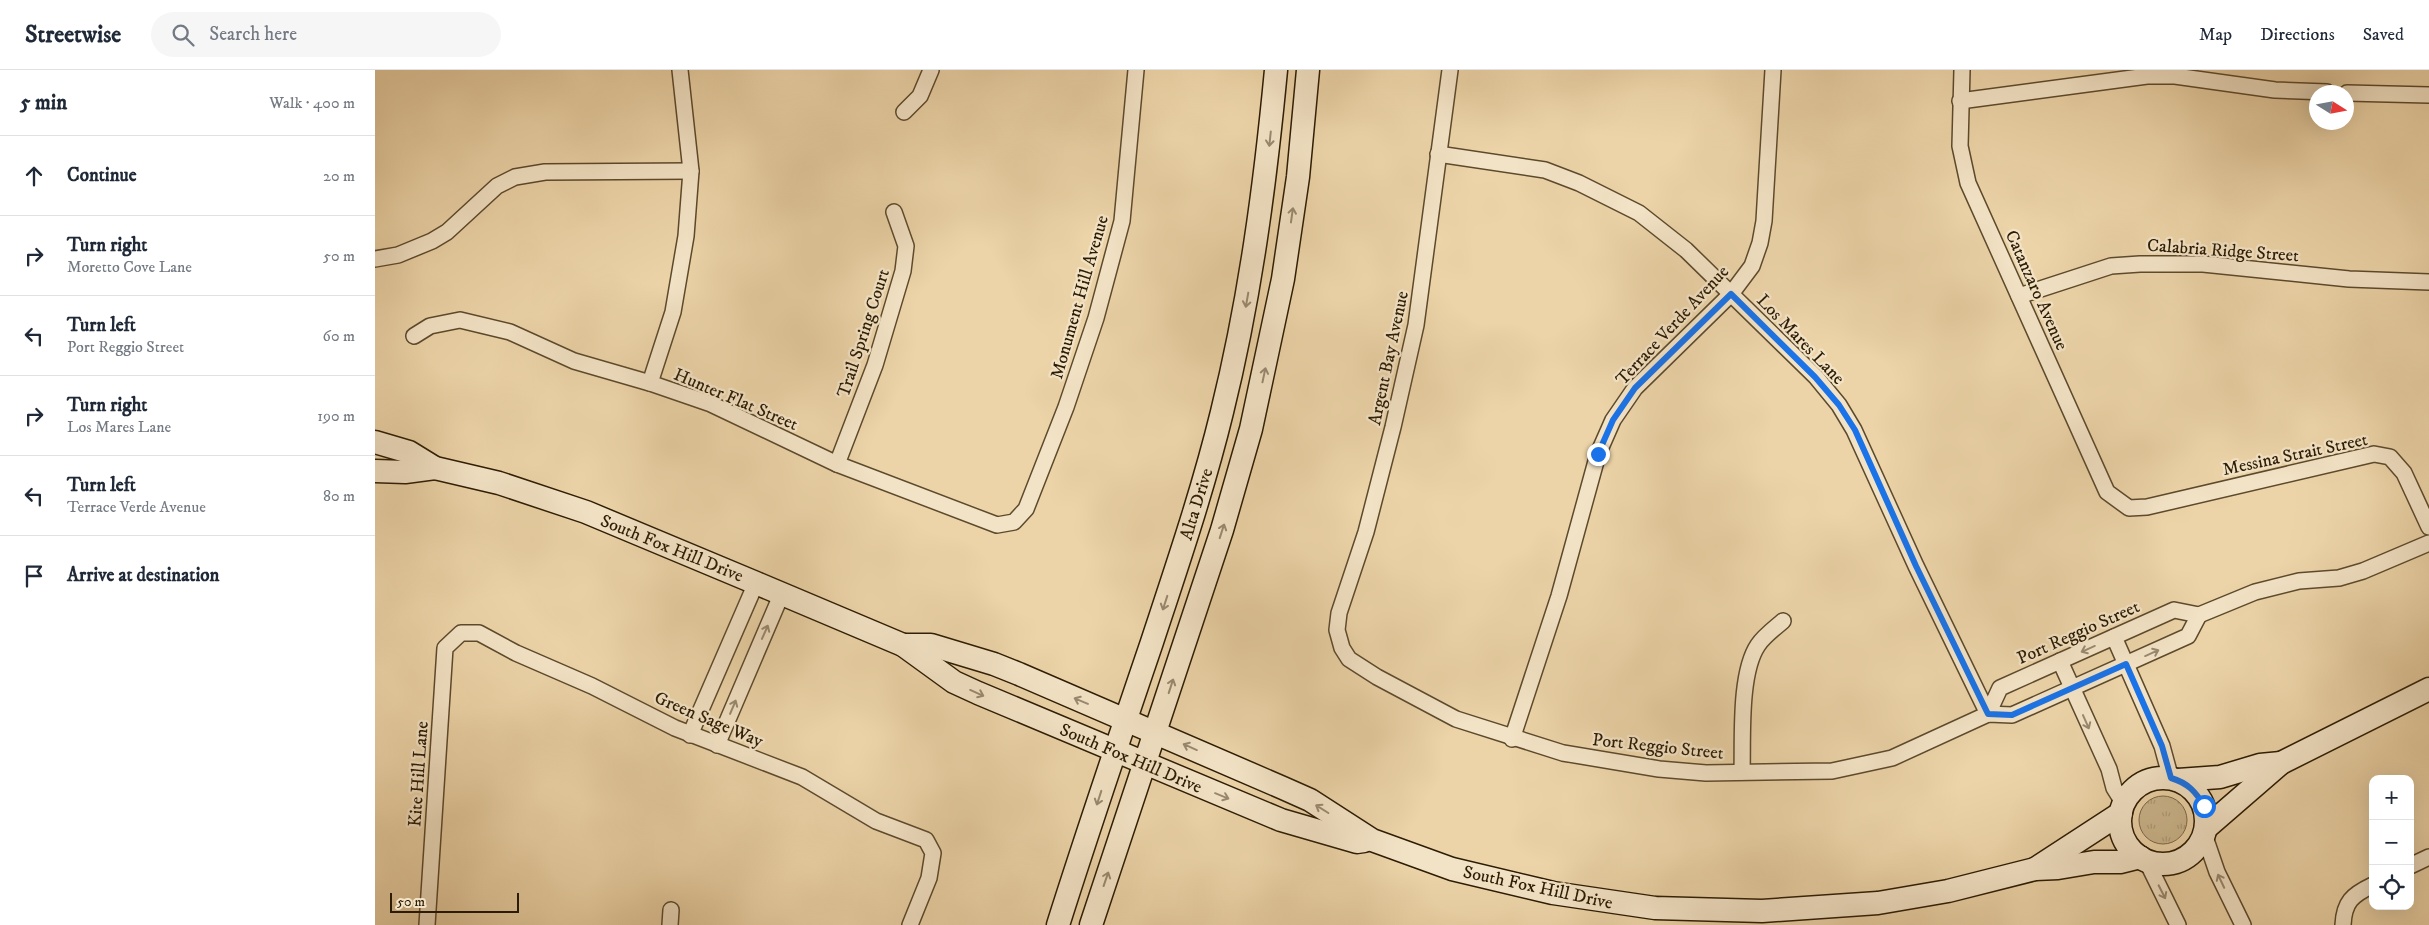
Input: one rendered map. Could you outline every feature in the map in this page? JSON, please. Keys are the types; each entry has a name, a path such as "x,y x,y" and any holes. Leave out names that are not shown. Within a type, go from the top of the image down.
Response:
{"street":[{"path":"650,383 673,312 685,236 691,170 680,70"},
{"path":"904,112 920,96 931,70"},
{"name":"Monument Hill Avenue","path":"1014,522 1026,509 1030,500 1066,408 1096,318 1122,221 1136,70"},
{"name":"Alta Drive","path":"1058,925 1183,548 1222,414 1244,318 1253,267 1267,167 1276,70"},
{"name":"Alta Drive","path":"1091,925 1225,520 1263,379 1291,224 1308,70"},
{"name":"Argent Bay Avenue","path":"1342,648 1337,630 1339,613 1366,532 1416,325 1426,264 1437,154 1450,70"},
{"name":"Terrace Verde Avenue","path":"1513,739 1559,596 1598,454 1613,420 1635,388 1731,294 1751,266 1760,243 1764,221 1773,70"},
{"name":"Catanzaro Avenue","path":"1962,70 1960,146 1968,183 2107,492 2129,508"},
{"path":"1960,102 2147,76 2175,76 2275,90 2309,91"},
{"path":"2354,93 2429,95"},
{"name":"Los Mares Lane","path":"1437,154 1545,170 1611,197 1639,213 1668,234 1815,377 1839,405 1855,430 1916,566 1988,714"},
{"path":"375,259 398,256 432,241 447,232 497,186 515,177 545,172 691,170"},
{"name":"Trail Spring Court","path":"837,464 875,365 903,271 906,246 894,212"},
{"name":"Calabria Ridge Street","path":"2019,296 2111,266 2140,264 2203,264 2349,278 2429,282"},
{"name":"Hunter Flat Street","path":"414,336 430,326 445,321 460,320 510,332 574,361 650,383 711,404 837,464 997,525 1014,522"},
{"name":"South Fox Hill Drive","path":"375,442 409,452 435,468 499,483 556,502 756,582 903,645 954,682 1281,820 1357,842 1372,840"},
{"name":"Messina Strait Street","path":"2129,508 2147,507 2374,454 2390,457 2404,473 2429,527"},
{"name":"South Fox Hill Drive","path":"375,471 405,472 435,468"},
{"path":"2199,615 2255,592 2299,581 2339,578 2363,571 2429,543"},
{"path":"690,735 756,582"},
{"path":"717,745 782,594"},
{"name":"Port Reggio Street","path":"1342,648 1349,658 1395,686 1456,719 1563,754 1610,763 1705,773 1832,771 1892,758 1988,714 2012,715 2188,636 2199,615 2174,610 2000,688 1988,714"},
{"path":"1742,772 1743,717 1747,674 1758,645 1783,621"},
{"name":"Green Sage Way","path":"461,633 479,633 515,653 592,686 690,735 802,777 876,821 926,840 933,853 929,878 910,925"},
{"name":"Kite Hill Lane","path":"427,925 445,648 461,633"},
{"path":"2114,637 2175,779 2197,794 2204,806 2205,831 2217,872 2243,925"},
{"name":"South Fox Hill Drive","path":"903,645 931,645 994,664 1301,796 1372,840 1451,869 1589,900 1687,910 1762,911 1878,903 1948,891 2035,868 2058,868 2094,862 2120,862 2143,858"},
{"path":"2060,661 2109,769 2114,788 2123,808"},
{"path":"2281,763 2260,765 2220,777 2150,780 2138,786 2123,808 2121,824 2124,838 2131,850 2143,858 2165,864 2178,861 2194,850 2205,831 2281,763 2429,689"},
{"name":"South Fox Hill Drive","path":"2035,868 2123,808"},
{"path":"2412,865 2429,857"},
{"path":"2143,858 2178,925"},
{"path":"2343,917 2348,901 2369,888"}],"green space":[{"path":"2163,796 2172,798 2180,803 2185,811 2187,820 2185,829 2180,837 2172,842 2163,844 2154,842 2146,837 2141,829 2139,820 2141,811 2146,803 2154,798"}],"route":[{"path":"1598,454 1613,420 1635,388 1731,294 1815,377 1839,405 1855,430 1916,566 1988,714 2012,715 2126,664 2162,746 2171,778 2187,785 2197,794 2204,806"}]}
